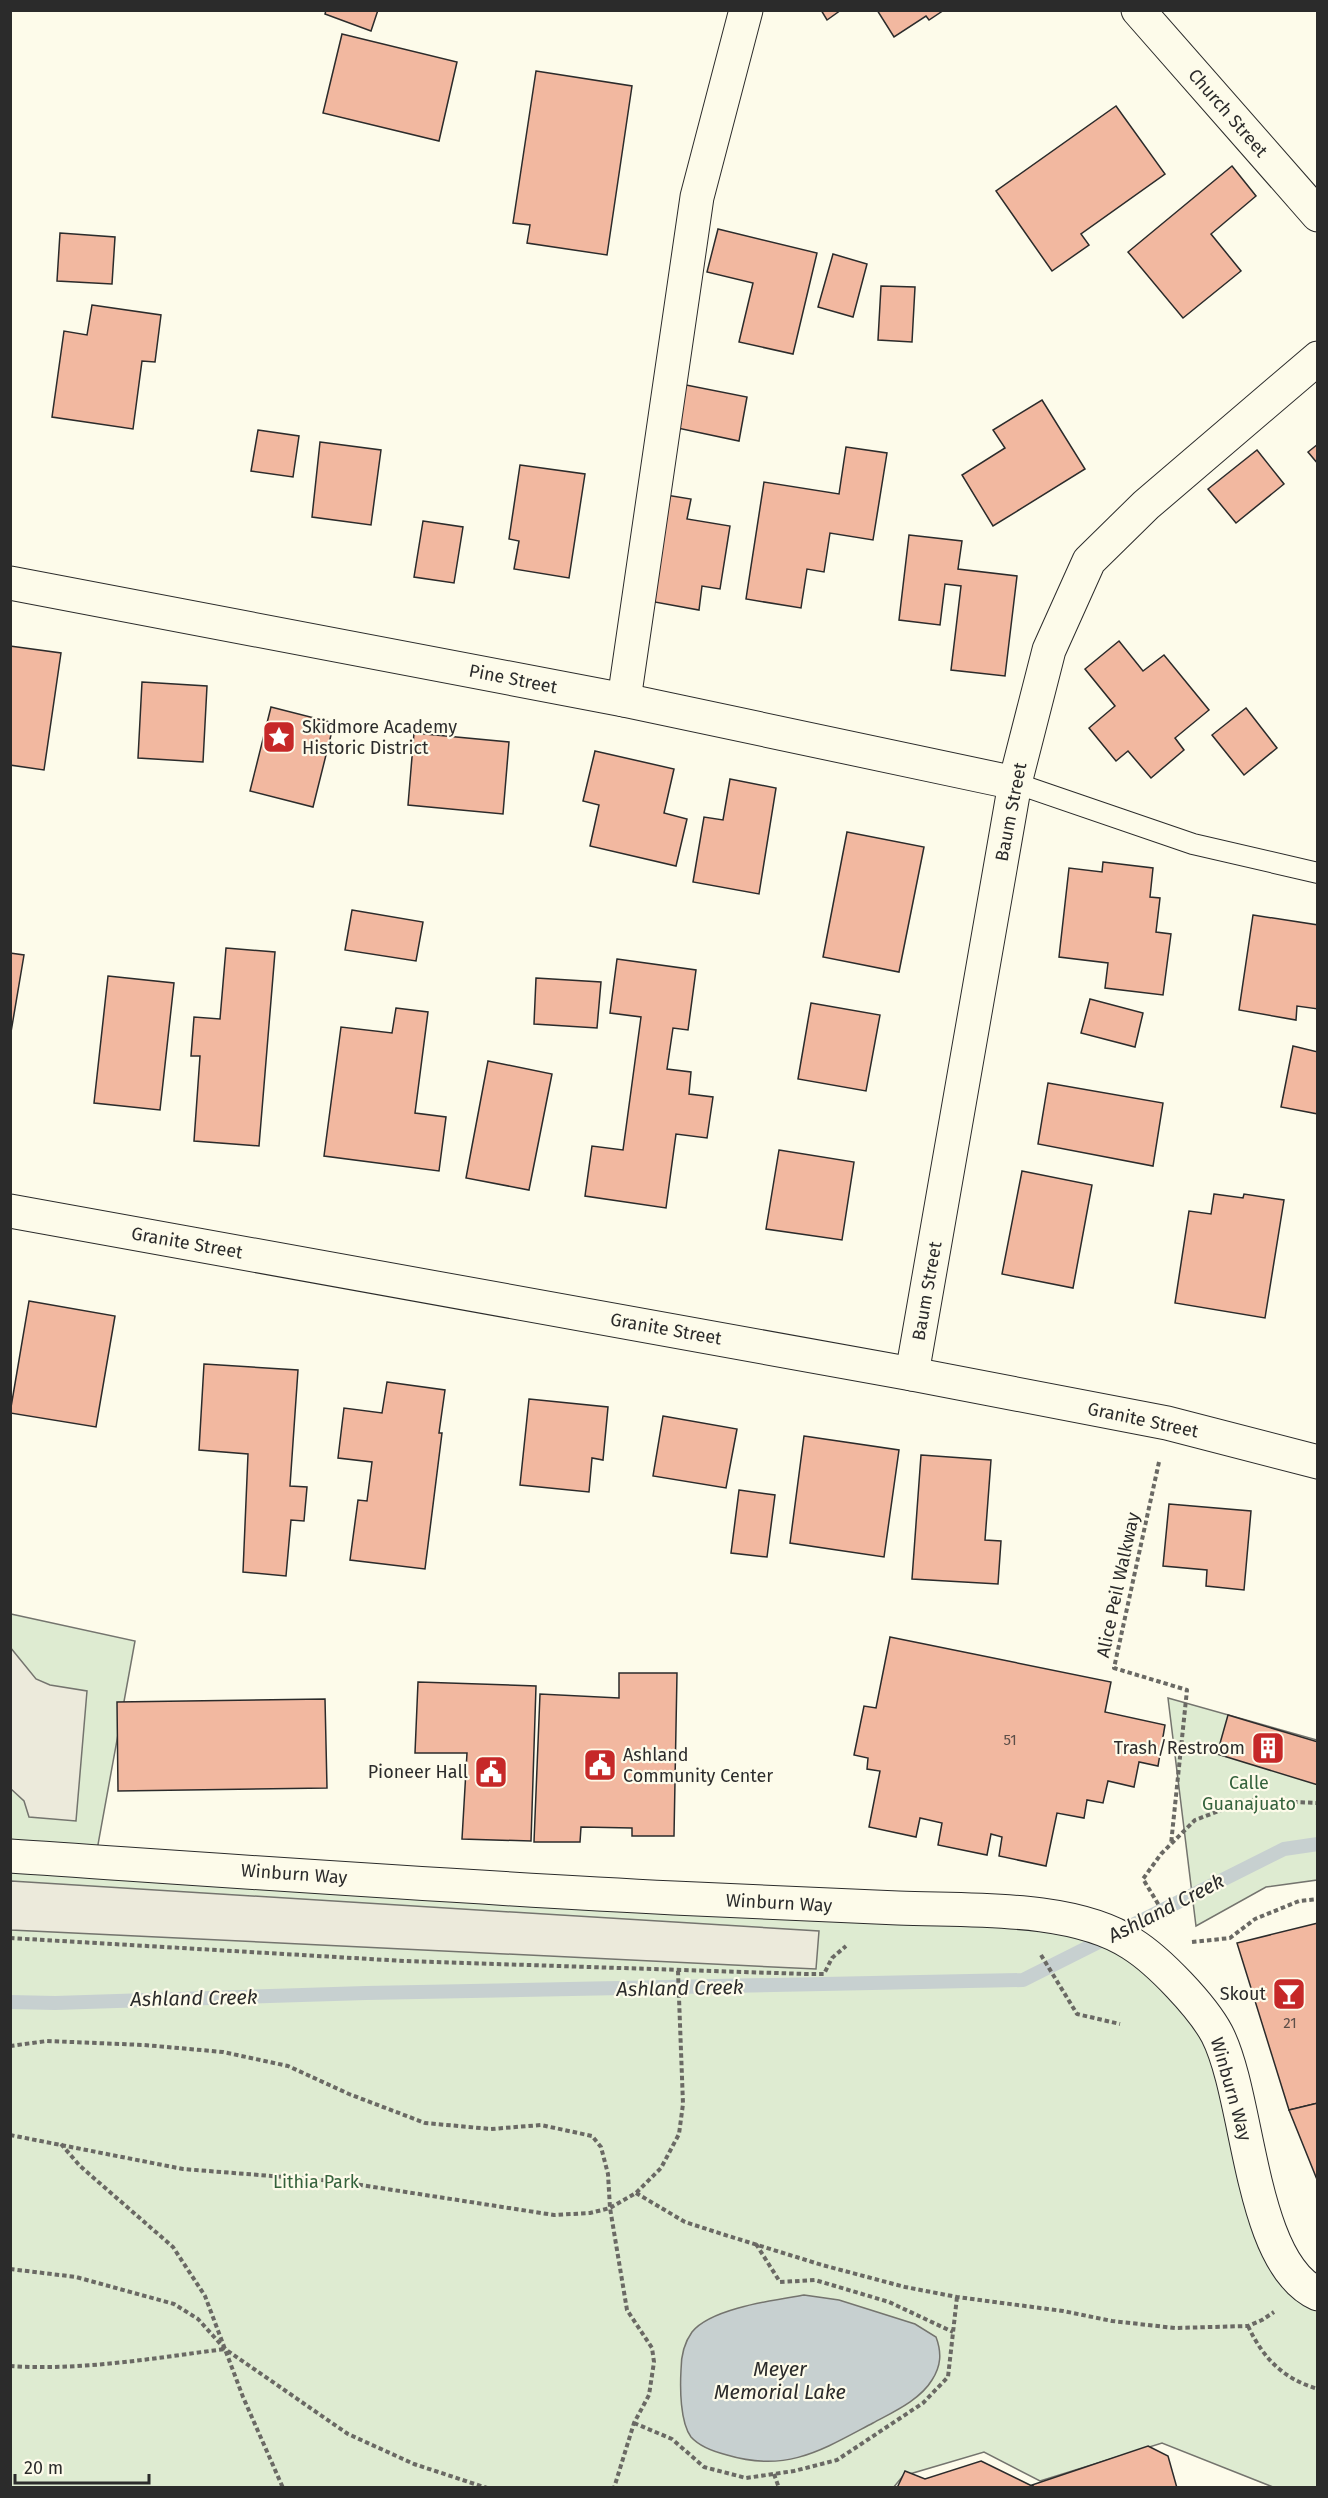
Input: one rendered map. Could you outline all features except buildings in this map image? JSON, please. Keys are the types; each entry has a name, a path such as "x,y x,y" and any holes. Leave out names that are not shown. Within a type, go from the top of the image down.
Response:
{"street":[{"path":"624,700 697,197 746,10"},
{"name":"Church Street","path":"1137,10 1317,215"},
{"name":"Baum Street","path":"912,1374 1015,783 1049,650 1089,561 1146,505 1317,358"},
{"name":"Pine Street","path":"10,583 624,700 1015,783"},
{"name":"Granite Street","path":"10,1211 912,1374 1167,1423 1317,1462"},
{"name":"Winburn Way","path":"10,1856 670,1898 1022,1914 1096,1925 1132,1943 1196,2004 1217,2035 1230,2074 1261,2201 1275,2244 1301,2286 1317,2294"}],"lane":[{"path":"1015,783 1193,844 1317,873"}],"path":[{"name":"Alice Peil Walkway","path":"1167,1423 1114,1668 1187,1690 1171,1844"},
{"path":"1171,1924 1143,1879 1171,1844 1195,1820 1248,1800 1317,1803"},
{"path":"1172,1980 1182,1943 1230,1938 1255,1919 1299,1901 1317,1899"},
{"path":"10,1938 404,1961 824,1974 832,1958 846,1946 858,1946"},
{"path":"1033,1951 1040,1953 1077,2013 1120,2024"},
{"path":"10,2134 183,2169 335,2181 554,2215 590,2213 610,2208 636,2193 661,2168 679,2134 683,2104 678,1971"},
{"path":"10,2046 47,2041 144,2045 223,2052 288,2066 349,2094 425,2123 490,2129 541,2124 592,2136 601,2147 608,2174 610,2208 627,2310 652,2348 654,2362 649,2396 634,2423 614,2487"},
{"path":"61,2144 80,2166 173,2247 205,2296 243,2397 283,2487"},
{"path":"636,2193 685,2222 894,2284 957,2297 1064,2311 1112,2321 1176,2328 1248,2326 1274,2312"},
{"path":"756,2244 780,2282 815,2280 889,2302 953,2332"},
{"path":"10,2270 76,2277 174,2304 198,2319 225,2349 348,2434 414,2464 488,2487"},
{"path":"634,2423 672,2439 704,2467 746,2478 837,2460 923,2403 948,2377 957,2297"},
{"path":"1248,2326 1266,2357 1281,2371 1299,2384 1317,2389"},
{"path":"10,2366 66,2367 225,2349"},
{"path":"774,2474 779,2487"}],"green space":[{"name":"Lithia Park","path":"11,1614 135,1641 95,1861 1077,1921 1196,2004 1261,2201 1317,2294 1317,2487 1273,2487 1162,2443 1040,2481 984,2452 903,2476 893,2488 11,2488"},
{"name":"Calle Guanajuato","path":"1168,1698 1317,1740 1317,1880 1266,1887 1196,1926"}],"shaded area":[{"path":"10,1647 36,1679 50,1685 87,1691 76,1821 29,1817 24,1801 11,1789"},
{"path":"11,1881 819,1931 816,1969 11,1930"}],"water":[{"name":"Meyer Memorial Lake","path":"804,2295 839,2300 915,2324 936,2337 940,2359 932,2380 921,2394 897,2410 837,2442 803,2456 786,2460 748,2460 708,2449 699,2444 687,2431 681,2395 682,2355 692,2332 713,2317 728,2311"}],"waterway":[{"name":"Ashland Creek","path":"10,2002 55,2003 366,1993 1023,1980 1284,1849 1318,1844"}],"place":[{"name":"Skidmore Academy Historic District","path":"279,737"},
{"name":"Trash/Restroom","path":"1268,1748"},
{"name":"Ashland Community Center","path":"600,1765"},
{"name":"Pioneer Hall","path":"491,1772"},
{"name":"Skout","path":"1289,1994"}]}
